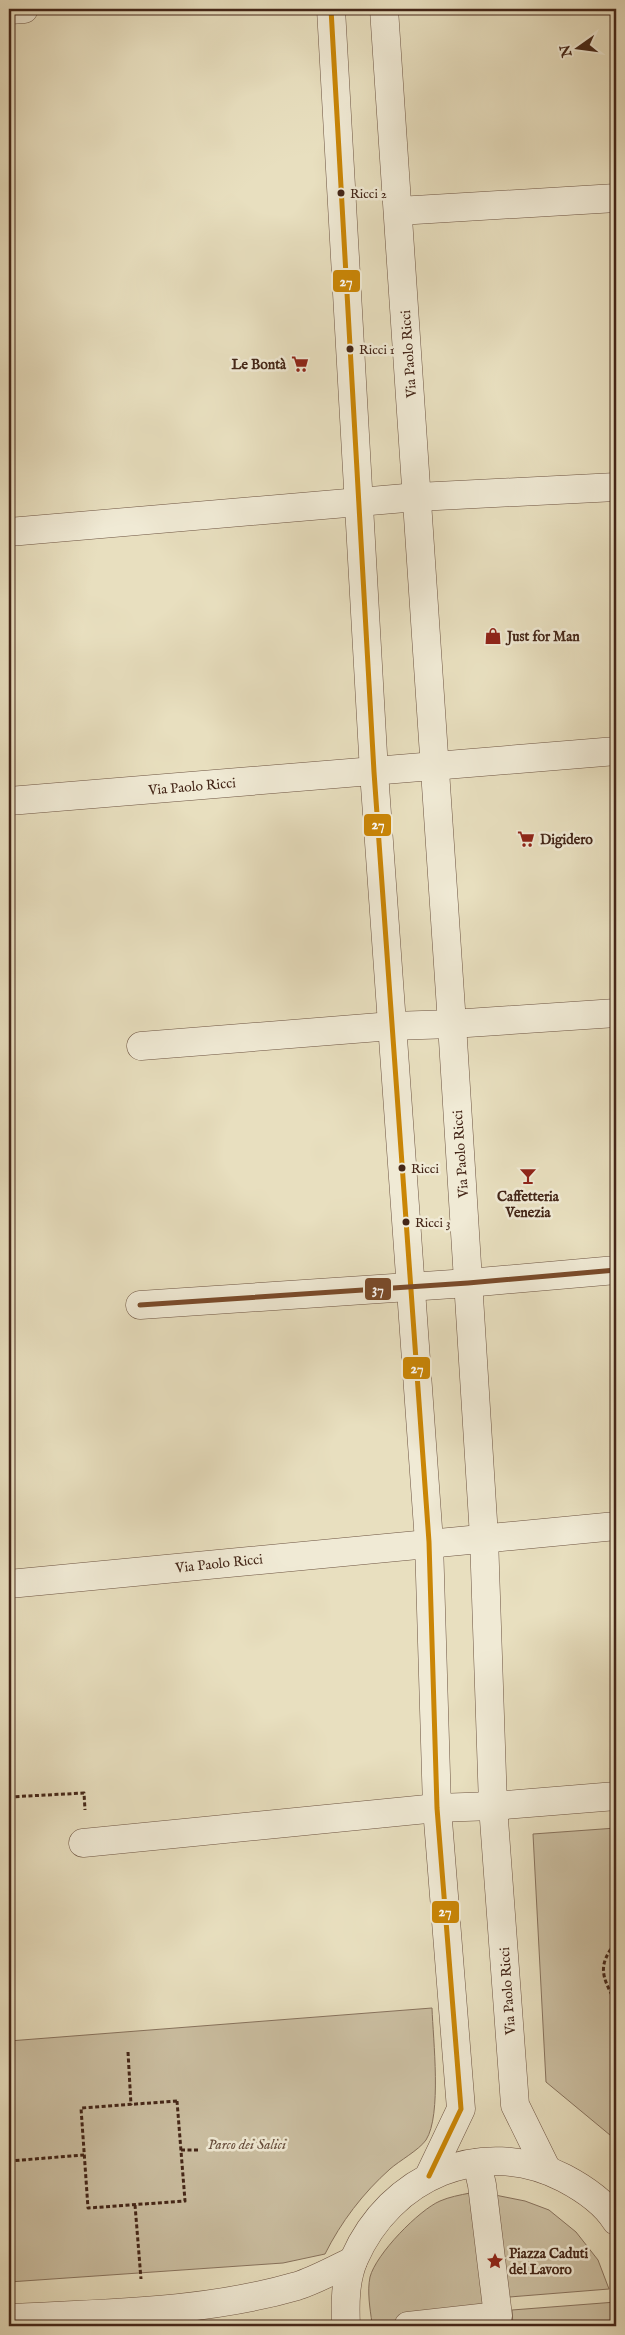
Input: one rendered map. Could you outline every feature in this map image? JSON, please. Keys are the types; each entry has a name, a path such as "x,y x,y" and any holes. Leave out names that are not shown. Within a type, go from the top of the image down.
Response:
{"street":[{"path":"9,10 24,9"},
{"path":"331,9 374,772 428,1542 438,1808 461,2109 429,2176"},
{"name":"Via Paolo Ricci","path":"384,9 452,1024 484,1537 493,1806 515,2105 547,2170"},
{"path":"398,211 616,198"},
{"path":"9,532 417,497 616,487"},
{"name":"Via Paolo Ricci","path":"9,801 616,751"},
{"path":"141,1046 392,1026 616,1013"},
{"path":"140,1305 468,1283 616,1270"},
{"name":"Via Paolo Ricci","path":"9,1584 428,1542 616,1526"},
{"path":"85,1842 438,1808 493,1806 616,1796"},
{"path":"346,2326 344,2300 353,2261 371,2226 397,2198 429,2176 467,2163 508,2161 547,2170 583,2188 616,2221"},
{"path":"408,2326 498,2316 482,2185 477,2163"},
{"path":"9,2318 142,2311 226,2303 299,2286 353,2261"}],"path":[{"path":"9,1797 84,1793 85,1842"},
{"path":"615,2001 603,1979 603,1964 608,1952 616,1942"},
{"path":"128,2052 131,2105"},
{"path":"177,2102 185,2201 88,2208 81,2108 131,2105 177,2102"},
{"path":"181,2150 199,2150"},
{"path":"9,2162 84,2155"},
{"path":"135,2205 142,2311"}],"green space":[{"path":"616,1828 616,2140 546,2082 533,1834"},
{"name":"Parco dei Salici","path":"432,2008 435,2095 431,2128 426,2140 419,2148 390,2169 362,2198 345,2219 325,2254 283,2263 9,2282 9,2041"},
{"path":"470,2193 485,2313 372,2323 369,2300 370,2277 389,2245 410,2223 431,2206 447,2198"},
{"path":"495,2195 525,2201 549,2210 576,2232 598,2260 609,2289 497,2298"},
{"path":"616,2302 616,2326 513,2326 512,2310"}],"transit line":[{"name":"27","path":"331,9 374,772 429,1542 437,1808 461,2109 429,2176"},
{"name":"37","path":"140,1305 468,1283 616,1270"}],"place":[{"name":"Ricci 2","path":"341,193"},
{"name":"Ricci 1","path":"350,349"},
{"name":"Le Bontà","path":"300,364"},
{"name":"Just for Man","path":"493,636"},
{"name":"Digidero","path":"526,839"},
{"name":"Ricci","path":"402,1168"},
{"name":"Caffetteria Venezia","path":"528,1176"},
{"name":"Ricci 3","path":"406,1222"},
{"name":"Piazza Caduti del Lavoro","path":"495,2261"}]}
